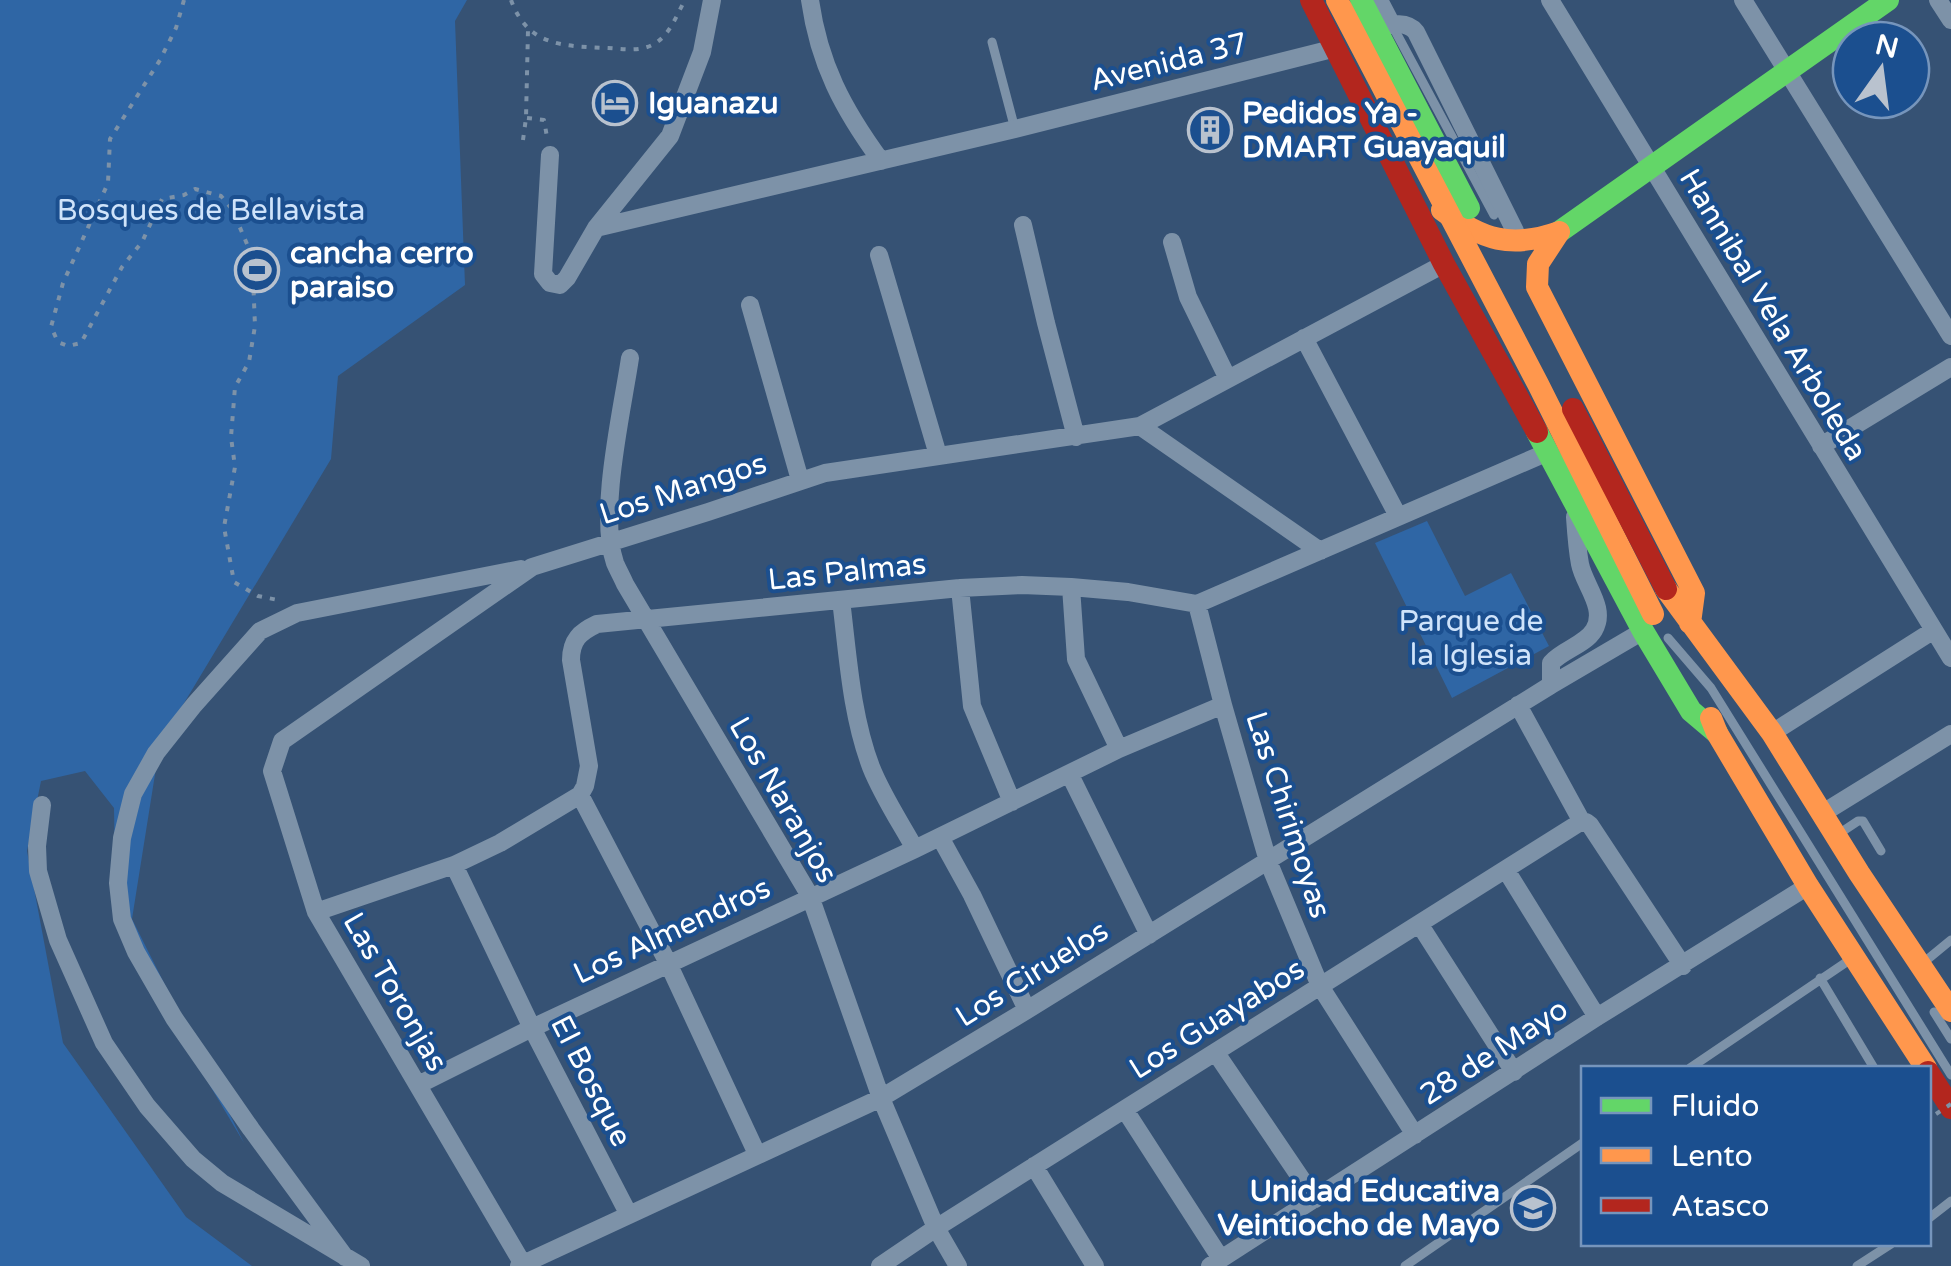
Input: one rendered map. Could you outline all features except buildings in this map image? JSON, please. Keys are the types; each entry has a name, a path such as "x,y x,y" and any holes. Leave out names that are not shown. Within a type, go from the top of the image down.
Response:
{"main road":[{"path":"1312,0 1444,264 1573,500 1648,623 1668,638 1707,706 1717,733 1808,886 1924,1066"},
{"path":"1398,172 1446,214 1477,233 1514,243 1559,232 1888,0"},
{"path":"1336,48 1359,1"},
{"path":"1359,1 1356,15 1362,30 1459,210 1477,233"},
{"path":"1359,1 1666,589 1772,734 1942,998"},
{"path":"1359,1 1691,711 1717,733"},
{"path":"1559,232 1536,262 1534,274 1694,593 1690,624"},
{"path":"1490,350 1490,325 1504,308 1524,303 1549,310"},
{"path":"1931,1078 1946,1109"}],"street":[{"path":"550,155 543,274 550,283 560,285 596,228 670,136 702,52 712,0"},
{"path":"810,0 833,85 881,161"},
{"name":"Hannibal Vela Arboleda","path":"1550,0 1951,658"},
{"path":"1743,0 1951,336"},
{"path":"1938,0 1951,20"},
{"path":"1359,1 1392,25"},
{"path":"1362,30 1412,26 1515,231"},
{"name":"Avenida 37","path":"596,228 1336,48"},
{"path":"1023,225 1076,437"},
{"path":"1172,242 1188,297 1228,379"},
{"path":"879,255 938,455"},
{"name":"Los Mangos","path":"294,733 532,566 826,472 1140,426 1444,264"},
{"path":"750,305 800,480"},
{"path":"1304,338 1398,516"},
{"name":"Los Naranjos","path":"630,358 612,478 611,541 615,562 810,896 880,1098 936,1228 958,1266"},
{"path":"1821,446 1951,368"},
{"path":"1140,426 1320,551"},
{"path":"1197,604 1548,452"},
{"name":"Los Ciruelos","path":"1550,685 1554,659 1590,636 1598,619 1580,560 1573,500"},
{"path":"353,1261 251,1129 174,1018 136,952 122,919 118,883 122,838 132,794 156,754 194,705 260,631 297,613 532,566"},
{"path":"1071,586 1076,659 1119,749"},
{"name":"Las Palmas","path":"580,795 586,786 589,766 571,649 584,630 597,624 960,588 1071,586 1197,604"},
{"path":"960,588 972,706 1012,802"},
{"path":"841,600 861,736 872,770 914,849"},
{"name":"Las Chirimoyas","path":"1197,604 1268,860 1320,986 1416,1135"},
{"name":"Los Ciruelos","path":"523,1265 880,1098 1028,1010 1648,623"},
{"path":"1772,734 1934,630"},
{"name":"Los Almendros","path":"418,1085 1119,749 1222,704"},
{"path":"1518,705 1584,822 1683,966"},
{"name":"Las Toronjas","path":"294,733 282,741 272,771 316,912 523,1265"},
{"path":"1822,812 1949,741"},
{"path":"1070,774 1149,934"},
{"path":"316,912 454,865 500,843 580,795 668,963 757,1154"},
{"path":"42,805 38,872 58,940 104,1043 146,1106 193,1159 222,1183 353,1261"},
{"name":"Los Guayabos","path":"880,1266 1584,822"},
{"path":"940,836 1028,1010"},
{"name":"El Bosque","path":"454,865 628,1214"},
{"path":"1506,870 1597,1018"},
{"name":"28 de Mayo","path":"1216,1263 1808,886"},
{"path":"1420,925 1514,1072"},
{"path":"1216,1052 1315,1199"},
{"path":"1124,1110 1216,1263"},
{"path":"1034,1166 1094,1266"}],"lane":[{"path":"1392,25 1494,216"},
{"path":"992,42 1015,129"},
{"path":"1668,638 1711,688 1951,1075"},
{"path":"1872,912 1837,835 1861,820 1881,851"},
{"path":"1920,965 1951,940"},
{"path":"1693,1066 1854,957"},
{"path":"1820,978 1873,1066"},
{"path":"1942,998 1951,1039"},
{"path":"1405,1266 1581,1144"},
{"path":"1931,1217 1951,1201"},
{"path":"1857,1266 1888,1246"}],"path":[{"path":"184,0 160,60 110,139 108,184 64,284 51,327 58,342 68,346 81,344 122,267 142,242 162,199 195,189 220,196 232,209 248,244 255,326 249,362 235,386 231,437 236,466 224,527 234,582 258,596 278,600"},
{"path":"511,0 516,15 544,40 560,45 633,50 651,46 666,36 685,0"},
{"path":"523,140 528,29"},
{"path":"526,118 544,120 545,136 553,137 550,155"}],"green space":[{"name":"Bosques de Bellavista","path":"0,0 467,0 455,21 465,285 338,376 331,459 160,743 132,919 244,1143 116,927 114,808 85,771 41,781 27,851 63,1043 186,1217 252,1266 0,1266"},
{"name":"Parque de la Iglesia","path":"1427,521 1465,596 1511,573 1549,646 1452,698 1375,543"}],"traffic: fast":[{"path":"1361,0 1469,208"},
{"path":"1559,232 1888,0"},
{"path":"1537,432 1643,631 1691,711 1717,733"}],"traffic: slow":[{"path":"1337,0 1653,614"},
{"path":"1442,210 1470,228 1498,239 1526,240 1559,232"},
{"path":"1559,232 1538,264 1537,287 1694,593 1690,623"},
{"path":"1666,589 1772,733 1951,1011"},
{"path":"1711,718 1808,886 1925,1066"}],"traffic: jam":[{"path":"1311,0 1444,264 1537,432"},
{"path":"1573,409 1666,589"},
{"path":"1931,1077 1951,1108"}],"place":[{"name":"Iguanazu","path":"615,103"},
{"name":"Pedidos Ya - DMART Guayaquil","path":"1210,130"},
{"name":"cancha cerro paraiso","path":"257,270"},
{"name":"Unidad Educativa Veintiocho de Mayo","path":"1533,1208"}]}
